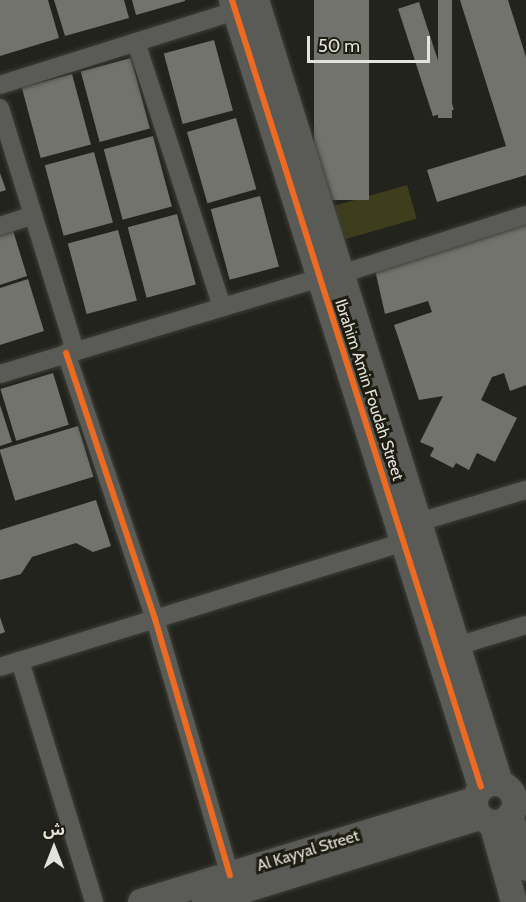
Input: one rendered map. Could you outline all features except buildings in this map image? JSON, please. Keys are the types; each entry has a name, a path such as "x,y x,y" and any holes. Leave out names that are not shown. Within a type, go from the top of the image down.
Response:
{"street":[{"path":"0,85 251,3"},
{"name":"Ibrahim Amin Foudah Street","path":"251,3 282,130 331,276 419,522 457,646 497,802"},
{"path":"136,42 222,307"},
{"path":"0,108 33,215 70,351 155,619 236,890"},
{"path":"0,374 70,351 331,276 526,214"},
{"path":"0,226 33,215"},
{"name":"Ibrahim Amin Foudah Street","path":"331,276 403,542 497,802"},
{"path":"419,522 526,490"},
{"path":"0,667 403,542"},
{"path":"457,646 526,625"},
{"path":"20,661 94,902"},
{"path":"497,802 526,868"},
{"path":"497,802 514,902"},
{"name":"Al Kayyal Street","path":"205,902 497,802"},
{"name":"Al Kayyal Street","path":"141,902 236,890"}],"shaded area":[{"path":"407,185 417,219 333,243 323,209"}],"cycle path":[{"path":"232,0 481,787"},
{"path":"66,353 155,619 230,875"}]}
